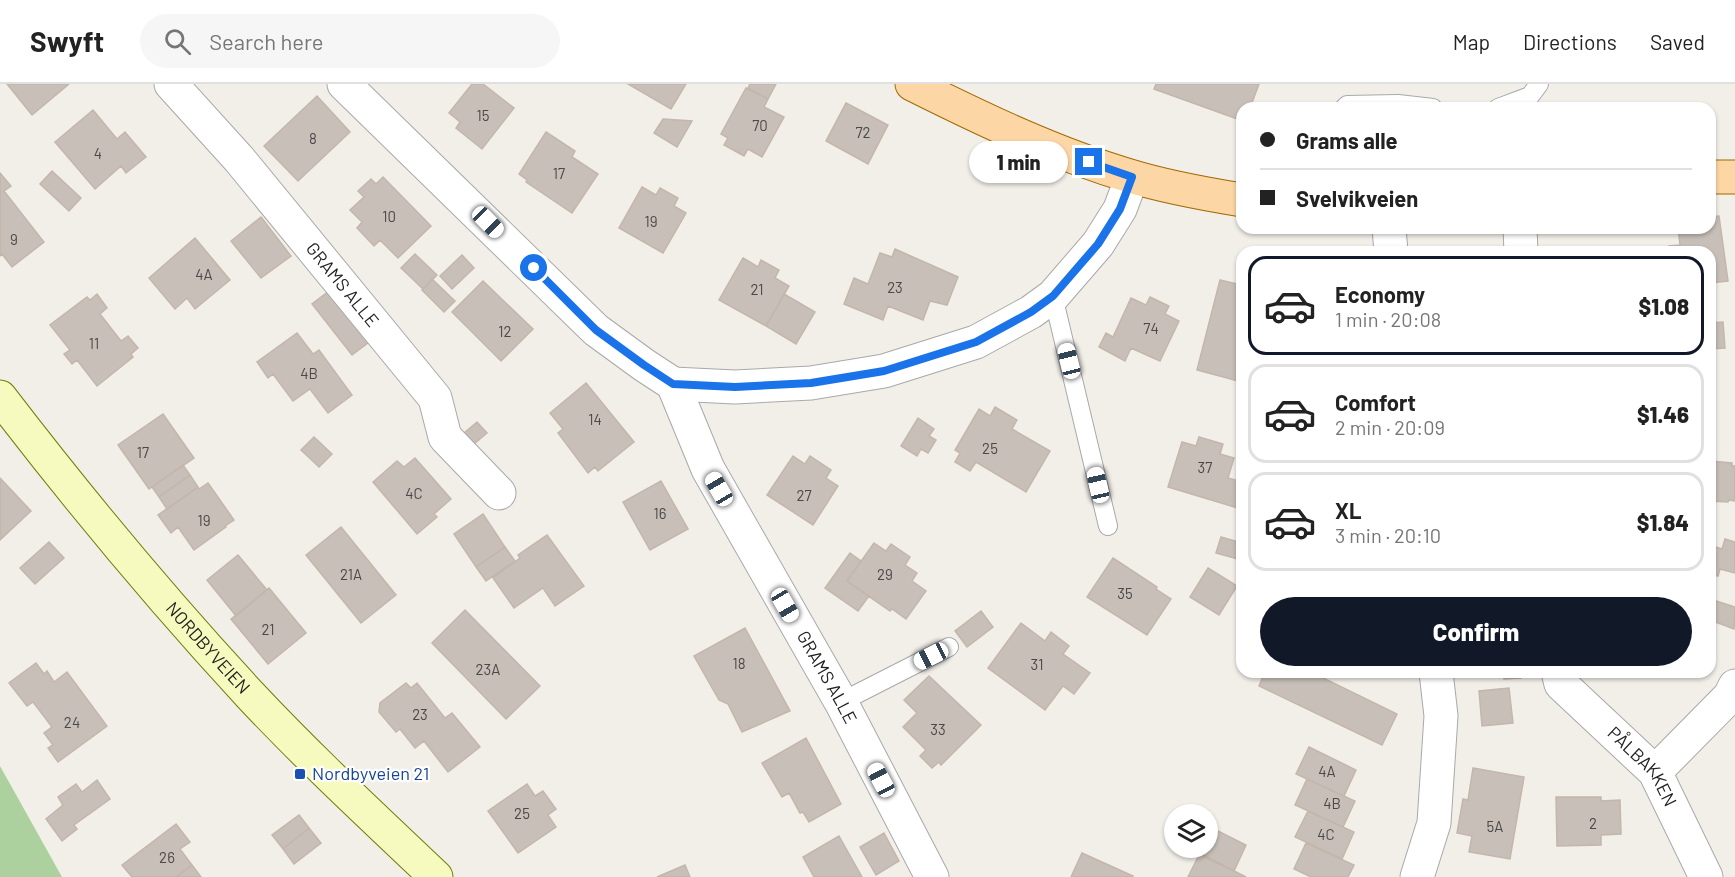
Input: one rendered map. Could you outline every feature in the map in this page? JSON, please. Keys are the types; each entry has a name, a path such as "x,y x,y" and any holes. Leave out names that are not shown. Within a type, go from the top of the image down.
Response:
{"main road":[{"path":"912,84 974,114 1089,162 1132,177 1236,199"},
{"path":"1716,177 1735,177"},
{"name":"NORDBYVEIEN","path":"0,397 49,461 245,689 436,877"}],"street":[{"name":"GRAMS ALLE","path":"171,84 239,159 435,398 445,437 499,493"},
{"path":"344,84 596,330 673,384 735,387 811,383 884,371 976,342 1031,312 1053,296 1098,244 1120,209 1132,177"},
{"name":"GRAMS ALLE","path":"673,384 708,469 841,702 932,877"},
{"path":"1417,877 1434,823 1441,716 1437,678"},
{"name":"PÅLBAKKEN","path":"1560,678 1561,684 1655,772 1706,877"},
{"path":"1655,772 1730,696 1735,686"}],"lane":[{"path":"1514,102 1530,96 1539,84"},
{"path":"1053,296 1108,526"},
{"path":"841,702 949,647"}],"green space":[{"path":"0,766 62,877 0,877"}],"building":[{"path":"7,84 69,84 32,115"},
{"path":"472,84 483,84 514,108 482,149 456,128 460,122 449,113"},
{"path":"628,84 686,84 671,109"},
{"path":"750,84 776,84 768,99 748,88"},
{"path":"1156,84 1259,84 1252,102 1236,102 1236,119 1154,89"},
{"path":"746,88 768,99 764,107 784,117 762,157 748,149 744,156 724,145 728,138 721,134"},
{"path":"317,96 350,132 298,181 264,146"},
{"path":"846,103 888,125 868,164 826,141"},
{"path":"93,110 117,139 125,132 146,157 126,173 121,166 95,189 55,142"},
{"path":"663,119 692,121 677,147 654,133"},
{"path":"546,132 575,151 572,157 598,174 572,213 526,182 527,180 519,174"},
{"path":"52,171 81,198 69,211 40,184"},
{"path":"0,173 11,186 4,191 44,242 12,267 2,254 0,256"},
{"path":"383,177 431,226 398,258 380,240 374,246 357,228 362,222 350,210 364,197 358,191 371,179 376,184"},
{"path":"642,187 656,195 660,188 678,198 674,206 686,213 663,253 619,228"},
{"path":"1716,216 1719,216 1728,281 1716,282 1716,246 1669,246 1680,245 1679,234 1716,234"},
{"path":"261,217 291,256 261,278 231,241"},
{"path":"195,238 230,280 195,309 187,298 175,309 149,278"},
{"path":"895,249 958,277 947,305 930,301 923,320 888,306 883,320 844,304 854,278 868,284 880,253 892,257"},
{"path":"415,254 437,275 423,289 401,268"},
{"path":"462,255 474,268 452,289 440,276"},
{"path":"743,258 758,267 761,260 779,270 775,278 789,286 766,326 719,300"},
{"path":"432,279 455,301 444,312 422,290"},
{"path":"1220,280 1236,284 1236,380 1197,370"},
{"path":"483,281 533,329 501,361 452,312"},
{"path":"329,291 369,342 352,355 312,304"},
{"path":"97,294 107,308 100,314 121,341 128,336 138,348 131,354 133,357 97,386 77,360 72,364 64,354 70,350 50,325 87,297 90,300"},
{"path":"784,294 815,312 796,344 766,326"},
{"path":"1150,297 1169,306 1165,314 1179,321 1160,361 1131,348 1125,361 1099,347 1106,333 1113,337 1131,298 1146,305"},
{"path":"1723,322 1725,348 1716,349 1716,323"},
{"path":"297,333 313,354 319,350 352,395 328,413 310,389 293,401 273,374 268,378 257,362"},
{"path":"586,383 634,442 598,471 595,467 588,473 558,433 563,429 550,413"},
{"path":"995,407 1017,420 1012,429 1050,451 1026,492 976,462 970,471 955,462 960,453 955,450 979,409 990,416"},
{"path":"163,414 194,458 149,489 118,445"},
{"path":"918,418 934,429 929,436 936,440 928,453 921,449 917,456 901,446"},
{"path":"477,422 487,433 474,444 464,433"},
{"path":"314,437 332,454 319,467 301,450"},
{"path":"1199,437 1223,444 1220,454 1234,458 1228,478 1236,480 1236,507 1168,487 1182,442 1196,446"},
{"path":"793,456 805,464 810,456 831,470 826,478 838,486 813,525 767,495"},
{"path":"415,458 451,499 434,514 437,517 417,534 373,482 397,461 404,467"},
{"path":"1716,462 1732,463 1732,466 1735,466 1735,501 1729,500 1728,502 1716,501"},
{"path":"183,465 190,475 159,497 152,487"},
{"path":"190,475 198,487 167,509 159,497"},
{"path":"0,478 31,511 0,540"},
{"path":"661,481 688,529 650,550 623,502"},
{"path":"208,483 234,520 194,550 178,527 171,533 158,515 198,487 199,489"},
{"path":"483,514 505,547 476,567 454,534"},
{"path":"341,527 396,595 361,623 306,555"},
{"path":"547,535 584,586 555,606 543,588 514,608 493,578 520,558 518,555"},
{"path":"1221,537 1236,541 1236,558 1216,553"},
{"path":"1725,539 1735,542 1735,573 1720,569 1718,576 1716,576 1716,547 1722,549"},
{"path":"49,542 64,558 35,584 20,568"},
{"path":"874,543 886,551 891,544 910,557 905,565 917,573 912,581 926,591 906,619 892,609 890,611 847,581"},
{"path":"505,547 515,561 486,581 476,567"},
{"path":"850,553 861,561 847,581 869,596 858,611 825,588"},
{"path":"238,555 267,590 236,616 207,580"},
{"path":"1113,558 1171,599 1147,635 1087,597"},
{"path":"1208,568 1236,585 1219,615 1190,597"},
{"path":"269,588 306,633 268,664 231,619"},
{"path":"1716,601 1735,607 1734,629 1716,622"},
{"path":"465,610 540,686 506,719 432,643"},
{"path":"981,611 993,627 967,647 955,631"},
{"path":"1021,623 1045,641 1051,632 1069,646 1063,654 1090,673 1074,694 1063,686 1045,710 988,668"},
{"path":"745,628 790,711 742,732 728,704 719,700 694,656"},
{"path":"36,663 44,674 47,671 54,682 67,672 107,726 58,762 48,748 53,745 44,733 52,727 33,702 27,706 9,683"},
{"path":"929,676 981,725 941,765 939,762 932,768 920,756 926,750 903,727 917,713 904,700"},
{"path":"1262,678 1323,678 1397,714 1382,745 1259,686"},
{"path":"406,683 411,688 417,683 445,718 452,713 480,747 448,772 424,741 415,748 400,729 396,732 379,712 380,703"},
{"path":"1509,688 1513,723 1482,726 1479,691"},
{"path":"806,738 841,804 809,822 803,812 800,813 789,793 782,797 762,763"},
{"path":"1309,747 1356,770 1344,796 1296,774"},
{"path":"1473,768 1524,777 1510,859 1469,852 1472,836 1457,833 1463,799 1468,800"},
{"path":"1307,779 1355,801 1343,827 1295,805"},
{"path":"97,780 110,799 74,825 77,829 62,841 46,819 63,805 58,797 76,784 82,792"},
{"path":"527,784 535,796 543,791 556,809 548,815 556,827 518,853 488,811"},
{"path":"1556,797 1601,797 1601,801 1620,800 1621,834 1601,835 1601,845 1557,846"},
{"path":"1308,811 1354,832 1342,859 1295,837"},
{"path":"299,815 309,828 283,849 272,835"},
{"path":"176,824 190,842 180,849 192,865 176,877 132,877 122,865"},
{"path":"309,828 321,843 294,864 283,849"},
{"path":"1218,831 1246,845 1234,871 1206,858 1218,858"},
{"path":"884,833 899,861 876,875 860,847"},
{"path":"839,836 862,877 814,877 803,857"},
{"path":"1306,843 1354,865 1348,877 1311,877 1294,869"},
{"path":"1082,853 1133,876 1071,877"},
{"path":"1198,858 1209,858 1246,877 1188,877"},
{"path":"192,865 201,877 176,877"},
{"path":"685,865 690,877 657,877"}],"place":[{"name":"Nordbyveien 21","path":"300,774"}],"route":[{"path":"534,268 596,330 673,384 735,387 811,383 884,371 976,342 1031,312 1053,296 1098,244 1120,209 1132,177 1089,162"}]}
